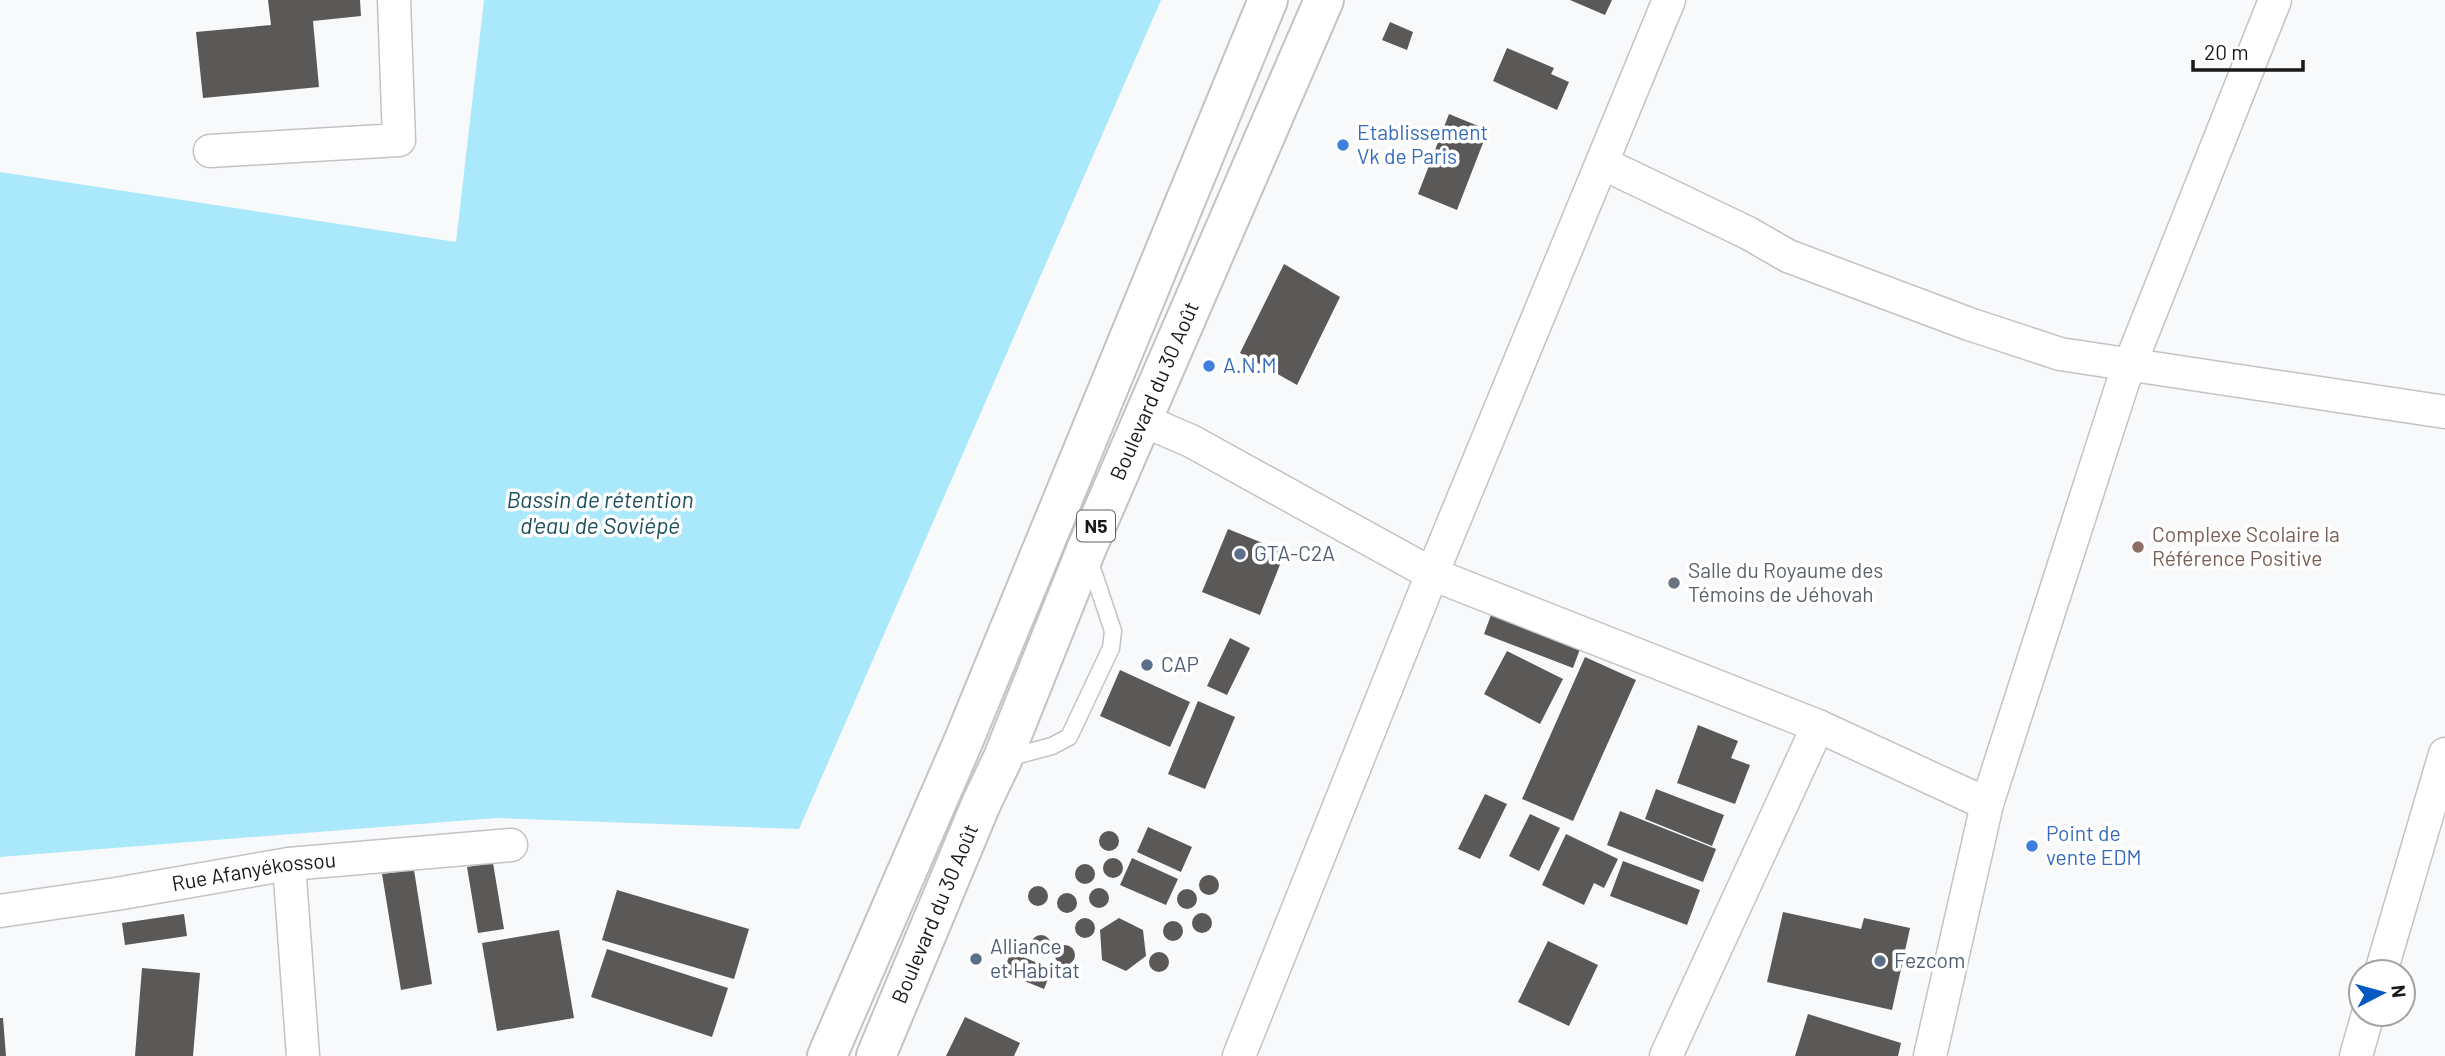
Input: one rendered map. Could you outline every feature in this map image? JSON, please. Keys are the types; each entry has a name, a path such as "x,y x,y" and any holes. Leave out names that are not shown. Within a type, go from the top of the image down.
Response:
{"highway":[{"name":"Boulevard du 30 Août","path":"827,1056 963,742 1268,0"},
{"name":"Boulevard du 30 Août","path":"876,1056 1002,760 1086,550 1324,0"},
{"path":"1049,531 1086,550"},
{"path":"963,742 1002,760"}],"street":[{"path":"210,151 399,140 394,0"},
{"path":"1239,1056 1432,575 1669,0"},
{"path":"1930,1056 1987,804 2130,363 2275,0"},
{"path":"1602,163 1748,233 1788,256 1969,324 2060,354 2445,412"},
{"path":"1142,420 1191,441 1432,575 1818,726 1987,804"},
{"path":"1667,1056 1818,726"},
{"path":"2385,958 2445,754"},
{"name":"Rue Afanyékossou","path":"0,911 289,864 511,845"},
{"path":"289,864 303,1056"},
{"path":"2356,1056 2364,1028"}],"lane":[{"path":"1002,760 1052,746 1069,737 1111,648 1113,631 1086,550"}],"water":[{"name":"Bassin de rétention d'eau de Soviépé","path":"484,0 1161,0 799,829 496,818 0,857 0,172 456,242"}],"building":[{"path":"268,0 360,0 361,16 313,21 319,87 203,98 196,32 271,25"},
{"path":"1570,0 1612,0 1605,15"},
{"path":"1390,22 1413,32 1407,50 1382,40"},
{"path":"1507,48 1554,68 1551,74 1569,82 1557,110 1493,81"},
{"path":"1449,114 1488,130 1457,210 1418,194"},
{"path":"1284,264 1340,297 1297,385 1240,353"},
{"path":"1228,529 1285,552 1260,615 1202,592"},
{"path":"1494,607 1583,641 1573,668 1484,634"},
{"path":"1230,638 1250,648 1227,695 1207,686"},
{"path":"1507,651 1563,679 1540,724 1484,694"},
{"path":"1585,657 1636,680 1573,821 1522,799"},
{"path":"1120,670 1190,702 1170,747 1100,716"},
{"path":"1198,701 1235,717 1205,789 1168,774"},
{"path":"1698,725 1738,741 1731,758 1750,765 1735,804 1677,783"},
{"path":"1656,789 1724,815 1712,846 1645,819"},
{"path":"1485,794 1507,804 1480,859 1458,849"},
{"path":"1620,811 1716,849 1703,882 1607,845"},
{"path":"1530,814 1560,828 1539,871 1509,856"},
{"path":"1148,827 1192,847 1181,872 1137,852"},
{"path":"1109,831 1116,834 1119,841 1116,848 1109,851 1102,848 1099,841 1102,834"},
{"path":"1566,834 1618,859 1604,888 1594,883 1584,905 1542,885"},
{"path":"1113,858 1120,861 1123,868 1120,875 1113,878 1106,875 1103,868 1106,861"},
{"path":"1132,858 1178,879 1166,905 1120,885"},
{"path":"1623,861 1700,890 1687,925 1610,896"},
{"path":"493,863 504,929 478,933 467,867"},
{"path":"1085,864 1092,867 1095,874 1092,881 1085,884 1078,881 1075,874 1078,867"},
{"path":"414,870 432,984 401,990 382,874"},
{"path":"1209,875 1216,878 1219,885 1216,892 1209,895 1202,892 1199,885 1202,878"},
{"path":"1038,886 1045,889 1048,896 1045,903 1038,906 1031,903 1028,896 1031,889"},
{"path":"1099,888 1106,891 1109,898 1106,905 1099,908 1092,905 1089,898 1092,891"},
{"path":"1187,889 1194,892 1197,899 1194,906 1187,909 1180,906 1177,899 1180,892"},
{"path":"617,890 749,929 734,979 602,940"},
{"path":"1067,893 1074,896 1077,903 1074,910 1067,913 1060,910 1057,903 1060,896"},
{"path":"1783,912 1861,929 1864,918 1910,928 1892,1010 1767,982"},
{"path":"1202,913 1209,916 1212,923 1209,930 1202,933 1195,930 1192,923 1195,916"},
{"path":"184,914 187,936 125,945 122,923"},
{"path":"1085,918 1092,921 1095,928 1092,935 1085,938 1078,935 1075,928 1078,921"},
{"path":"1119,918 1143,930 1146,956 1126,971 1102,960 1100,930"},
{"path":"1173,921 1180,924 1183,931 1180,938 1173,941 1166,938 1163,931 1166,924"},
{"path":"559,930 574,1018 497,1031 482,943"},
{"path":"1041,935 1048,938 1051,945 1048,952 1041,955 1034,952 1031,945 1034,938"},
{"path":"1548,941 1598,965 1569,1026 1518,1002"},
{"path":"1065,945 1072,948 1075,955 1072,962 1065,965 1058,962 1055,955 1058,948"},
{"path":"607,949 728,988 712,1037 591,997"},
{"path":"1011,952 1052,969 1044,989 1003,972"},
{"path":"1159,952 1166,955 1169,962 1166,969 1159,972 1152,969 1149,962 1152,955"},
{"path":"142,968 200,973 193,1056 135,1056"},
{"path":"1808,1014 1901,1043 1898,1056 1795,1056"},
{"path":"965,1017 1020,1043 1014,1056 946,1056"},
{"path":"0,1018 3,1018 6,1056 0,1056"}],"place":[{"name":"Etablissement Vk de Paris","path":"1343,145"},
{"name":"A.N.M","path":"1209,366"},
{"name":"Complexe Scolaire la Référence Positive","path":"2138,547"},
{"name":"GTA-C2A","path":"1240,554"},
{"name":"Salle du Royaume des Témoins de Jéhovah","path":"1674,583"},
{"name":"CAP","path":"1147,665"},
{"name":"Point de vente EDM","path":"2032,846"},
{"name":"Alliance et Habitat","path":"976,959"},
{"name":"Fezcom","path":"1880,961"}]}
